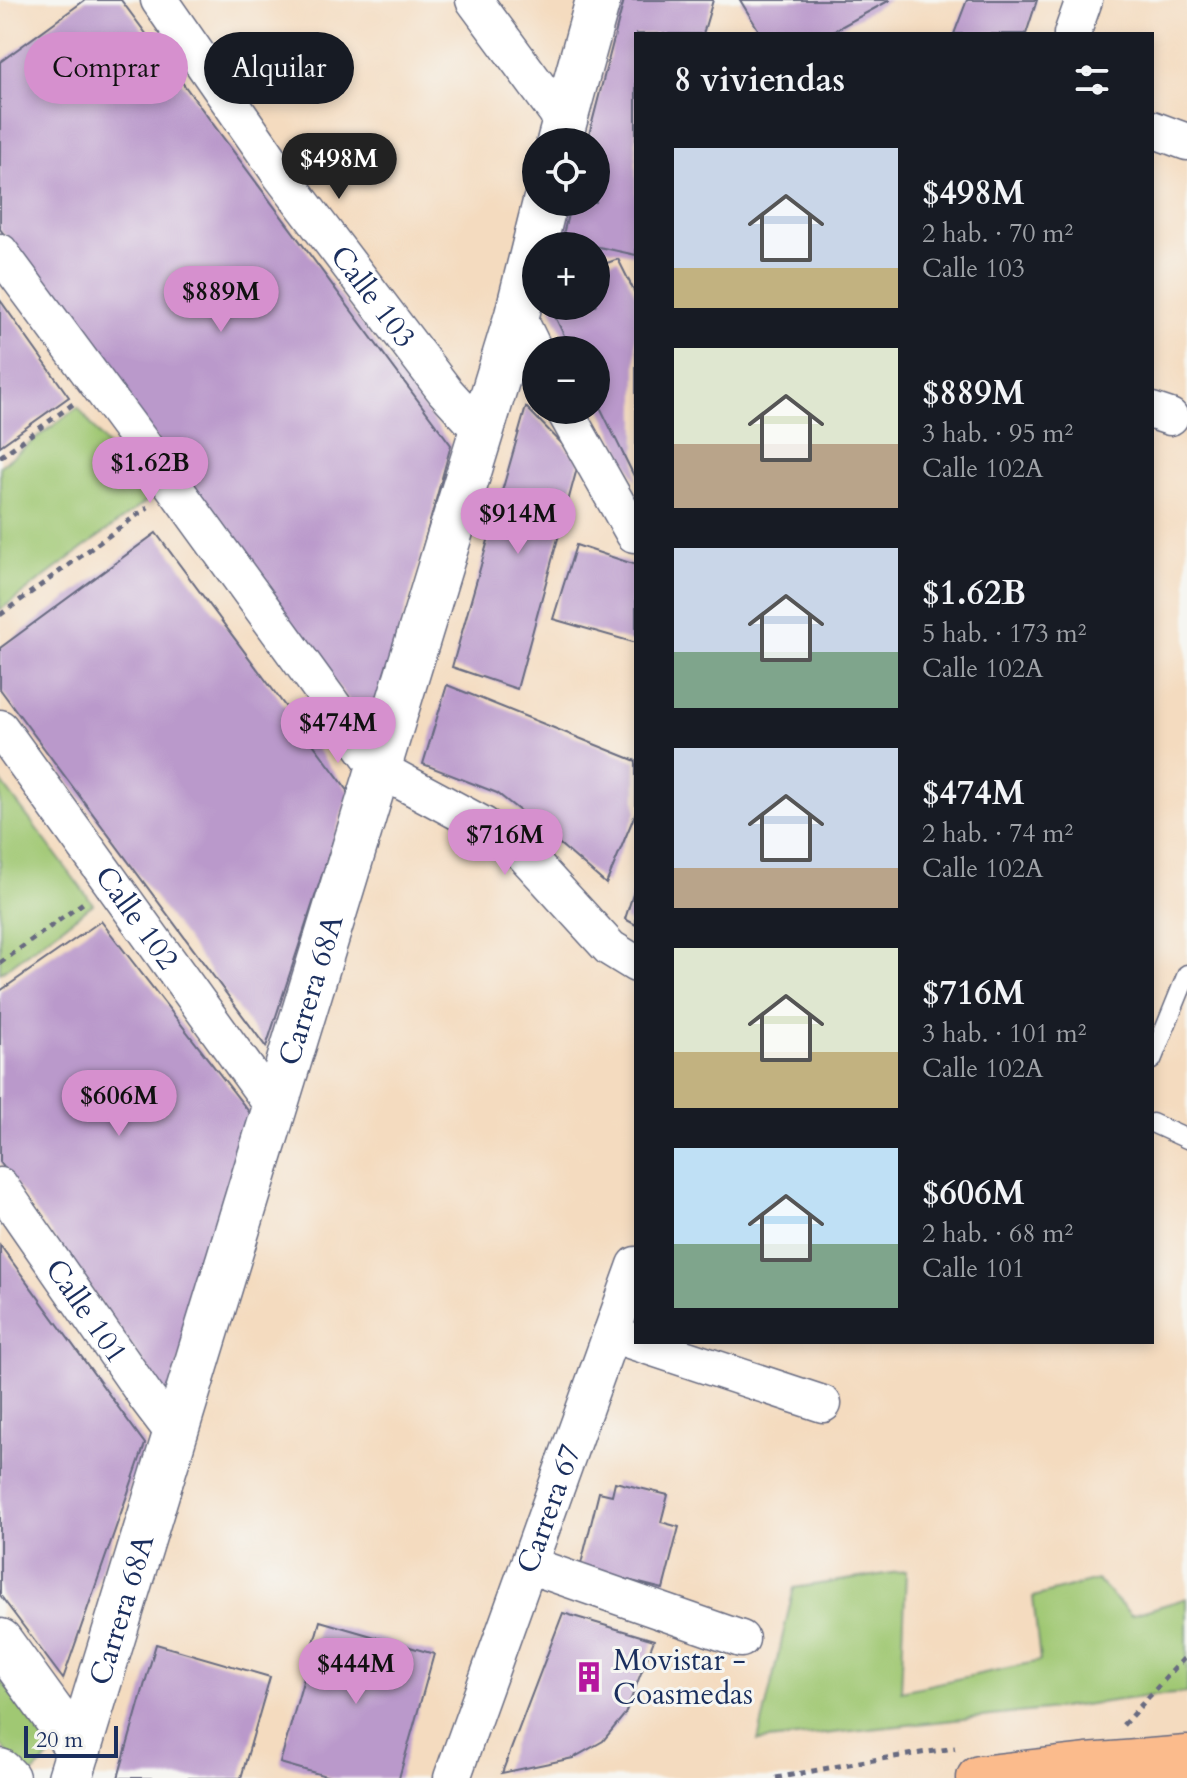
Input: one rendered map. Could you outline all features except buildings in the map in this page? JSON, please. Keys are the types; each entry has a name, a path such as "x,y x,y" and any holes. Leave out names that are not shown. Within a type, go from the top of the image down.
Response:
{"main road":[{"path":"979,1778 1187,1758"}],"street":[{"name":"Calle 103","path":"159,0 280,174 445,391 482,432"},
{"path":"474,0 559,128"},
{"path":"563,128 598,0"},
{"path":"1073,32 1084,0"},
{"path":"1154,130 1187,142"},
{"name":"Carrera 68A","path":"75,1764 482,432 517,315 542,216"},
{"path":"0,252 379,769 483,825 523,853 610,948 634,963"},
{"path":"517,315 527,336"},
{"path":"572,424 634,534"},
{"name":"Calle 102","path":"0,728 275,1109"},
{"name":"Calle 101","path":"0,1186 175,1435"},
{"name":"Carrera 67","path":"458,1770 634,1271"},
{"path":"611,1334 634,1342"},
{"path":"641,1344 823,1404"},
{"path":"529,1565 741,1639"},
{"path":"0,1641 75,1764"},
{"path":"0,1771 7,1778"}],"lane":[{"path":"1154,1055 1187,974"},
{"path":"1154,1124 1187,1139"}],"path":[{"path":"0,457 99,385"},
{"path":"0,615 174,487"},
{"path":"0,963 94,894"},
{"path":"1087,1766 1187,1655"}],"green space":[{"path":"78,407 148,500 0,610 0,466"},
{"path":"0,780 93,904 0,973"},
{"path":"906,1571 901,1691 1040,1661 1033,1597 1097,1580 1131,1615 1187,1598 1187,1693 758,1741 794,1588"},
{"path":"0,1678 54,1753 28,1778 0,1744"}],"place":[{"name":"Movistar - Coasmedas","path":"589,1677"}]}
